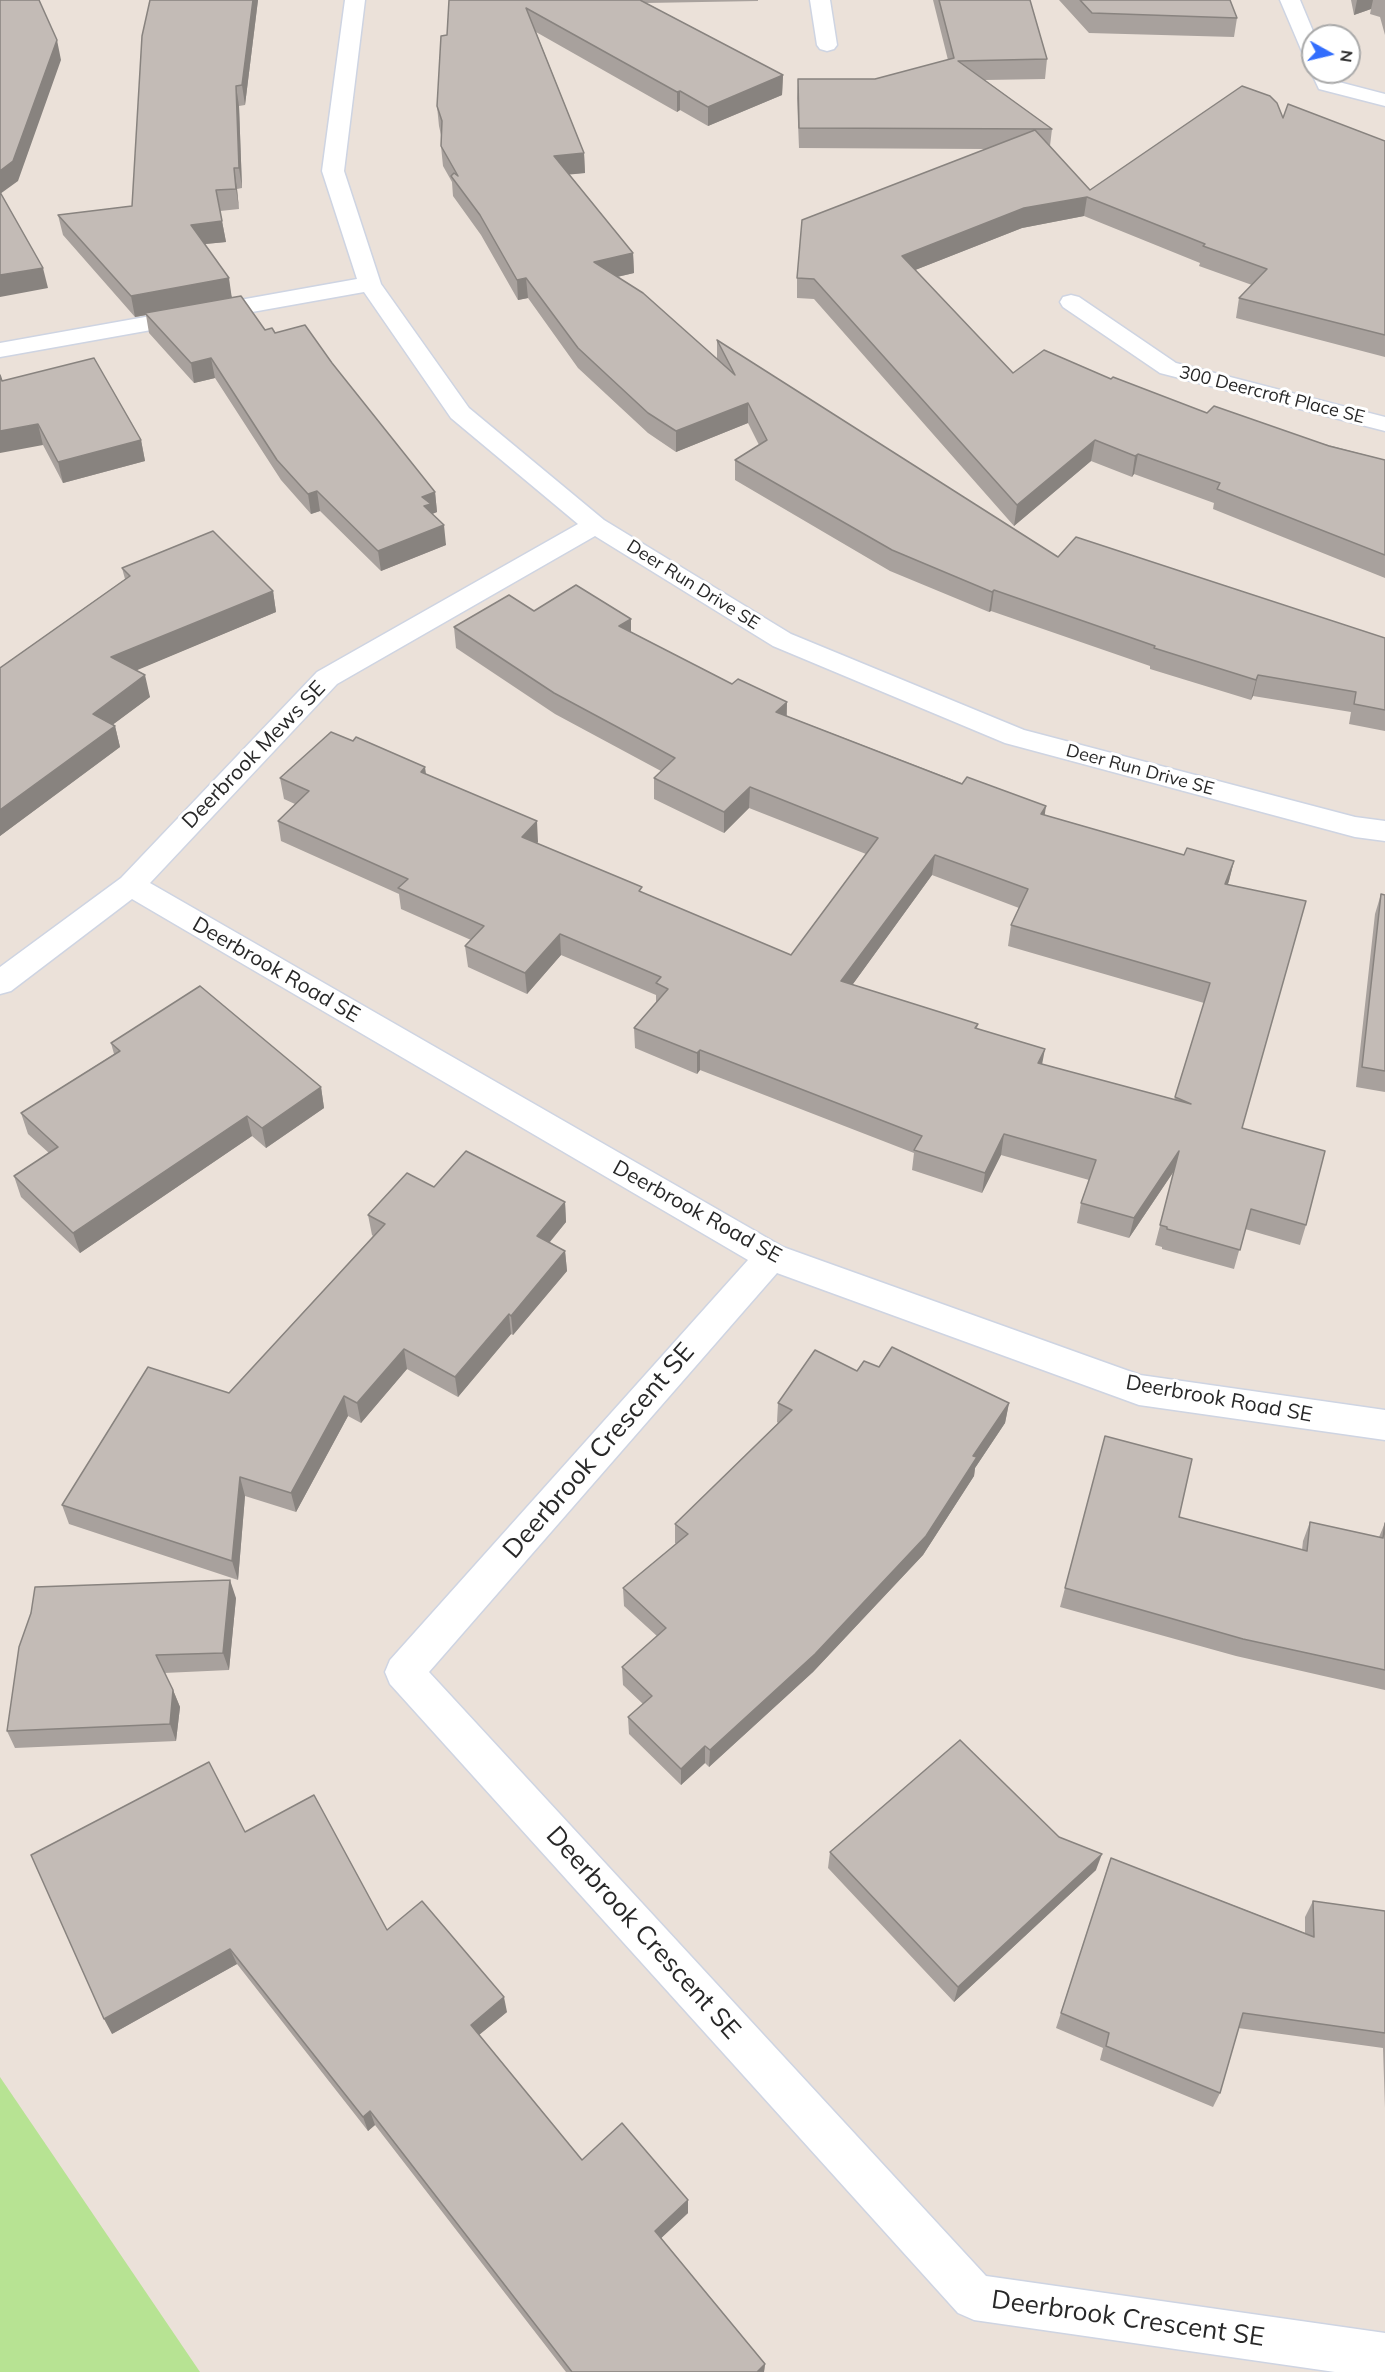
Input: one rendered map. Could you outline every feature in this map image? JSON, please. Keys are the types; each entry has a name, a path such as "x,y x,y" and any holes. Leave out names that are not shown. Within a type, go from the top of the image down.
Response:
{"street":[{"name":"Deer Run Drive SE","path":"355,0 333,171 370,284 460,413 595,525 782,640 1015,736 1354,827 1385,831"},
{"path":"820,0 827,45"},
{"path":"1290,0 1301,26"},
{"path":"1326,84 1385,100"},
{"path":"0,350 370,284"},
{"name":"300 Deercroft Place SE","path":"1071,302 1168,368 1385,424"},
{"name":"Deerbrook Mews SE","path":"0,983 131,885 327,678 595,525"},
{"name":"Deerbrook Road SE","path":"131,885 771,1257 1139,1390 1385,1425"},
{"name":"Deerbrook Crescent SE","path":"771,1257 404,1672 974,2297 1385,2356"}],"green space":[{"path":"0,2077 53,2155 200,2372 0,2372"}],"building":[{"path":"0,0 39,0 57,40 13,161 0,171"},
{"path":"150,0 253,0 242,85 236,86 239,168 234,168 236,189 216,190 222,221 191,225 229,278 131,296 58,215 132,206 142,36"},
{"path":"449,0 640,0 783,75 708,107 526,8 584,153 554,156 633,253 594,262 643,293 735,375 717,340 1058,557 1076,537 1385,638 1385,710 1354,704 1356,692 1258,675 1256,680 1154,648 1155,646 994,590 992,592 892,550 735,460 767,440 748,403 676,431 648,413 578,348 526,278 517,280 480,215 451,176 454,173 458,176 441,146 442,121 437,106 441,36 447,35"},
{"path":"939,0 1030,0 1047,59 958,61 1052,129 799,128 798,79 875,79 954,58"},
{"path":"1080,0 1230,0 1237,18 1092,13"},
{"path":"1242,86 1270,96 1277,103 1283,118 1288,104 1385,141 1385,335 1239,298 1267,269 1203,246 1205,244 1087,197 1024,208 902,256 1013,373 1044,350 1111,379 1113,377 1207,413 1214,406 1329,446 1385,460 1385,555 1217,489 1220,483 1138,454 1135,456 1095,440 1017,505 814,279 797,278 802,220 1035,130 1090,190"},
{"path":"0,192 43,268 0,275"},
{"path":"241,296 265,330 272,328 275,333 305,325 332,363 435,492 422,497 431,504 424,506 444,525 378,551 317,491 308,494 277,460 211,358 191,363 145,313"},
{"path":"94,358 141,440 58,462 38,424 0,431 0,375 2,381"},
{"path":"213,531 273,591 111,657 145,675 93,714 115,726 0,810 0,668 130,576 122,568"},
{"path":"576,585 631,619 619,626 732,684 738,679 787,702 776,712 962,784 967,777 1046,806 1041,814 1184,855 1187,848 1234,861 1225,884 1306,901 1242,1128 1325,1151 1306,1225 1251,1209 1240,1250 1160,1225 1179,1151 1134,1218 1081,1203 1096,1160 1004,1134 985,1173 914,1150 922,1136 700,1050 697,1053 634,1028 668,989 656,983 661,977 560,934 525,973 465,946 484,926 398,888 408,879 278,821 309,791 280,778 331,732 353,741 356,737 425,767 421,772 537,821 522,837 642,887 639,891 791,955 878,838 750,787 724,812 654,778 675,758 554,693 454,627 509,595 534,611","holes":["935,855 1028,889 1011,925 1210,983 1175,1097 1191,1104 1038,1063 1045,1049 975,1028 978,1024 841,981"]},
{"path":"1381,894 1385,895 1385,1071 1362,1067"},
{"path":"200,986 321,1087 262,1128 247,1116 73,1233 14,1176 58,1147 21,1113 120,1051 111,1043"},
{"path":"466,1151 565,1202 537,1236 565,1251 511,1316 509,1314 455,1377 404,1349 357,1403 344,1396 291,1493 240,1477 232,1561 62,1505 148,1367 229,1393 385,1224 368,1215 407,1173 434,1187"},
{"path":"892,1347 1009,1403 973,1456 977,1457 926,1536 815,1654 710,1750 705,1746 681,1769 628,1717 652,1696 622,1667 666,1628 623,1588 688,1534 675,1524 792,1410 778,1403 815,1350 857,1371 864,1361 879,1367"},
{"path":"1105,1436 1192,1459 1179,1517 1307,1551 1310,1522 1383,1538 1385,1523 1385,1670 1243,1639 1065,1588"},
{"path":"230,1580 223,1653 156,1655 173,1690 170,1724 7,1731 19,1647 31,1613 35,1587"},
{"path":"960,1740 1059,1837 1102,1854 958,1987 830,1852"},
{"path":"209,1762 245,1832 314,1795 387,1930 422,1901 504,1997 471,2025 582,2160 622,2123 688,2200 655,2231 765,2364 757,2372 572,2372 370,2111 363,2117 230,1949 104,2019 31,1855"},
{"path":"1111,1858 1314,1937 1313,1901 1385,1911 1385,2033 1243,2013 1220,2093 1106,2046 1109,2033 1061,2013"}]}
